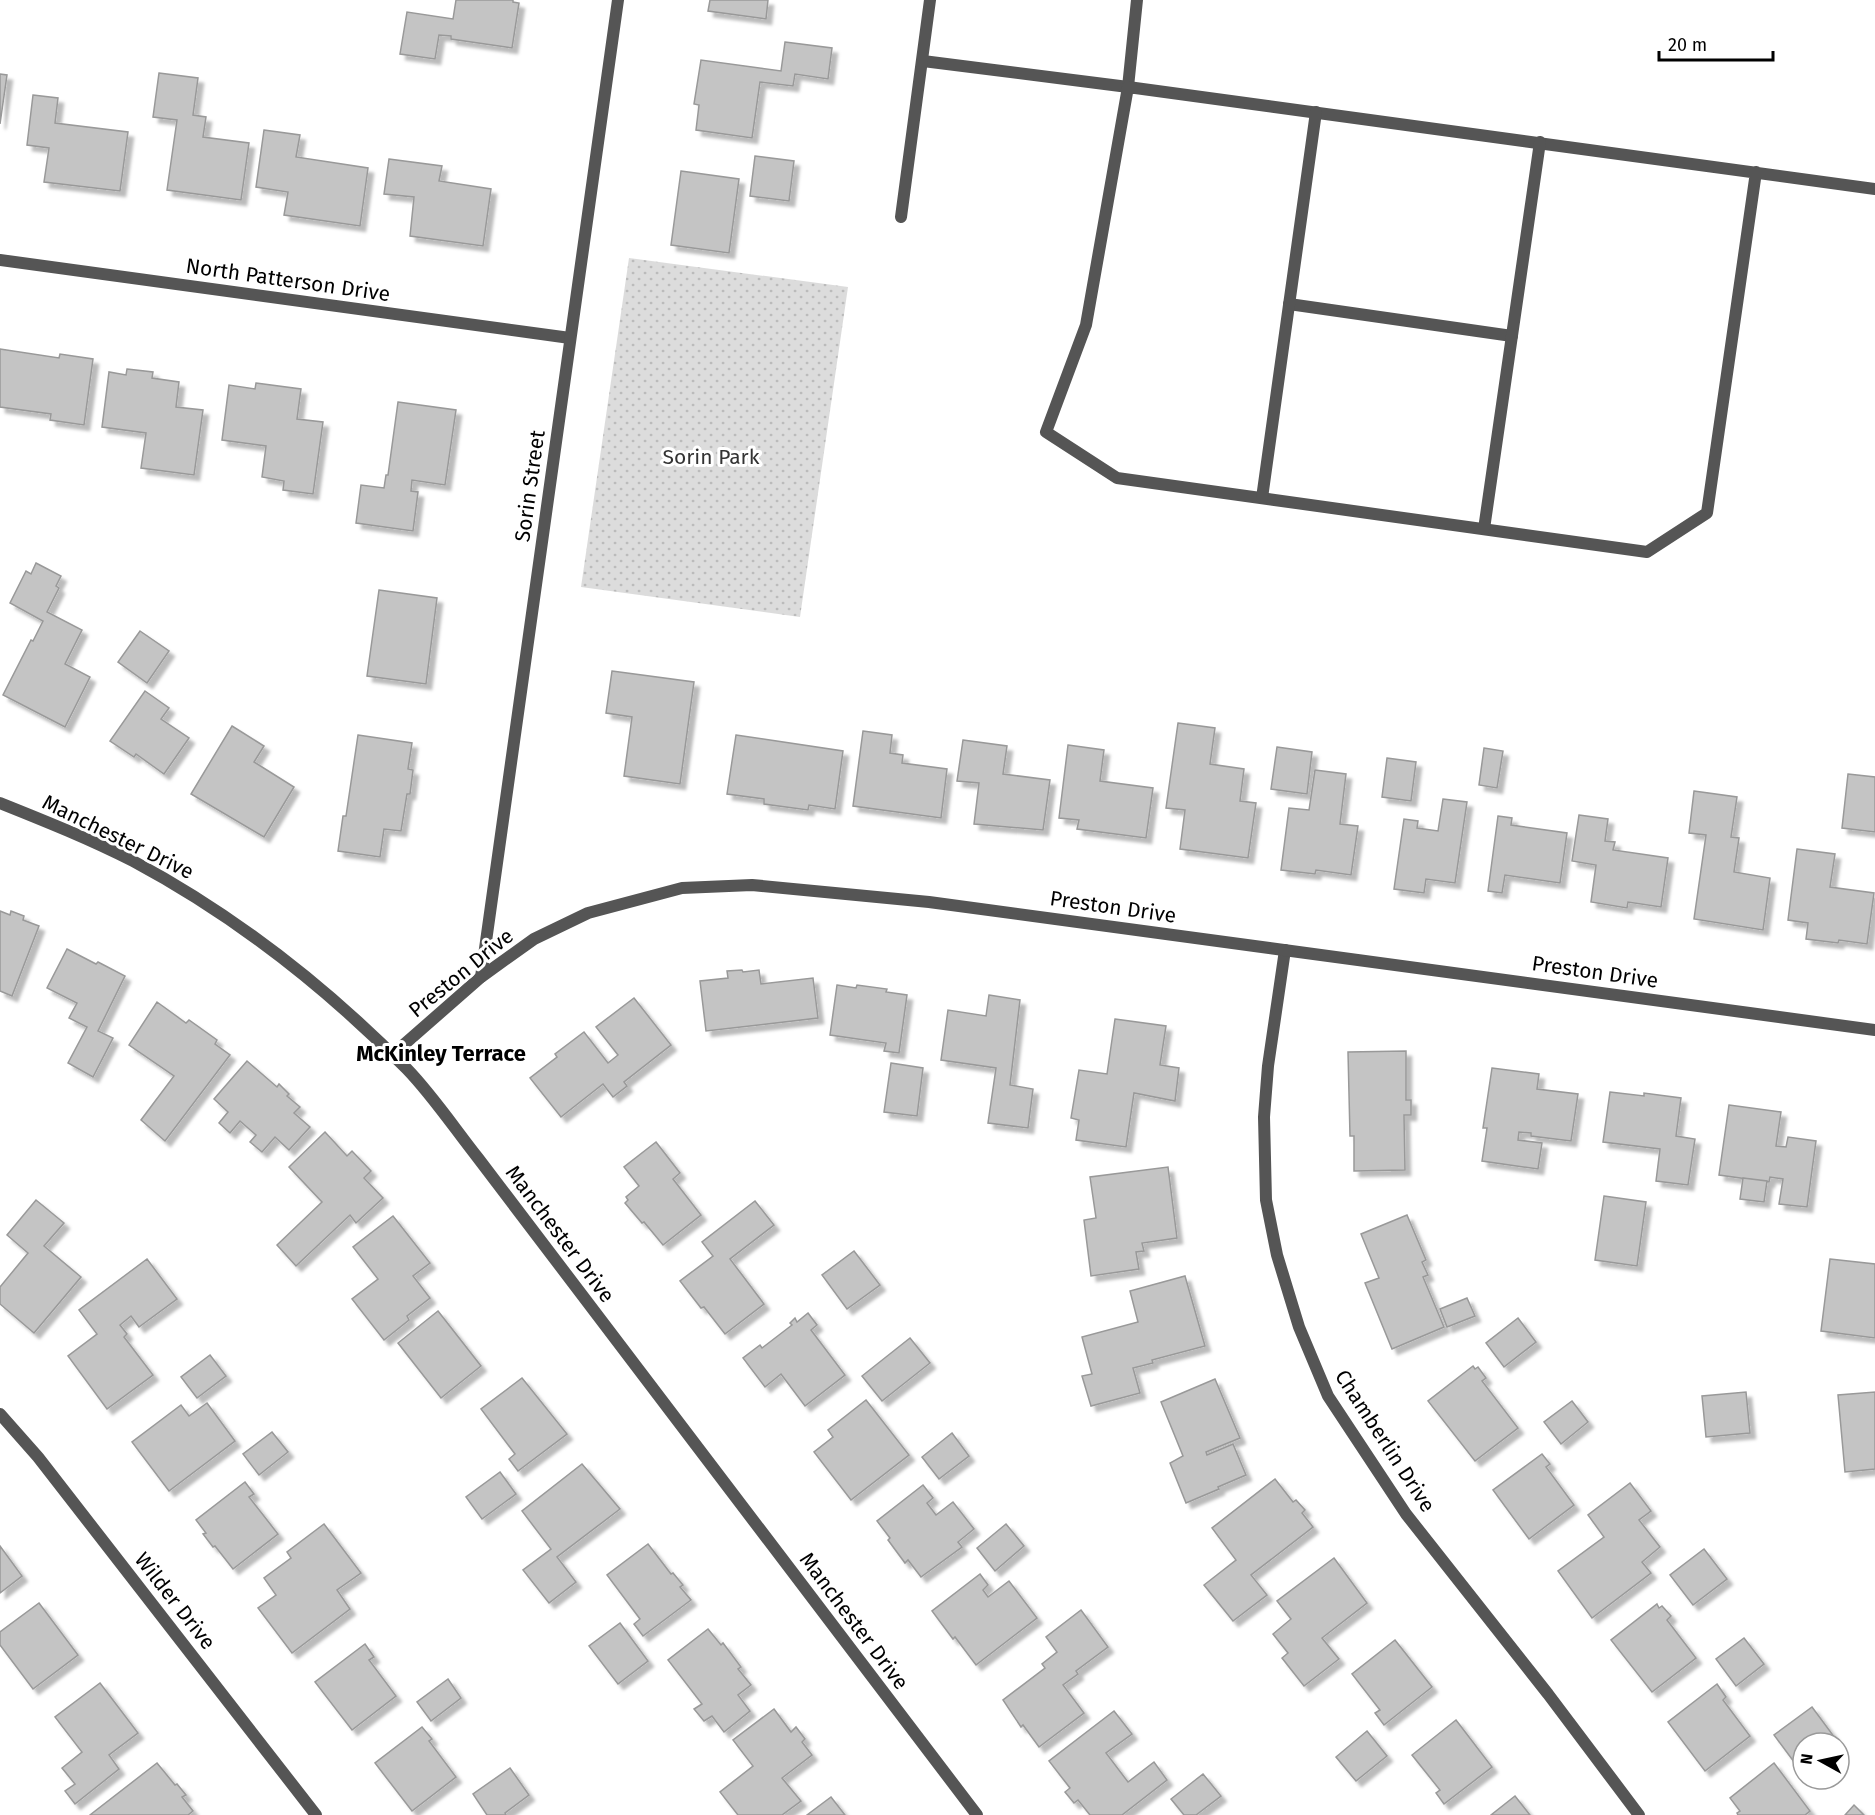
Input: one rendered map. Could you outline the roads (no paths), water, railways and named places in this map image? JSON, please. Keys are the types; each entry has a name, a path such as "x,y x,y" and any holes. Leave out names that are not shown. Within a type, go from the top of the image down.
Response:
{"street":[{"name":"Sorin Street","path":"481,977 618,0"},
{"path":"901,217 930,0"},
{"path":"1137,0 1128,87 1086,325 1046,432 1116,478 1647,552 1707,513 1756,171"},
{"path":"923,61 1756,171 1875,189"},
{"path":"1262,498 1316,112"},
{"path":"1484,529 1540,142"},
{"name":"North Patterson Drive","path":"0,260 570,338"},
{"path":"1289,304 1512,336"},
{"name":"Manchester Drive","path":"0,803 53,824 132,861 206,903 287,962 352,1015 409,1071 485,1167 977,1815"},
{"name":"Preston Drive","path":"392,1055 481,977 534,939 588,913 682,888 752,885 929,902 1875,1030"},
{"name":"Chamberlin Drive","path":"1285,950 1265,1097 1266,1200 1277,1255 1299,1327 1328,1396 1406,1514 1548,1694 1639,1815"},
{"name":"Wilder Drive","path":"0,1414 38,1457 316,1815"}],"district":[{"name":"McKinley Terrace","path":"441,1053"}],"park label":[{"name":"Sorin Park","path":"711,457"}]}
